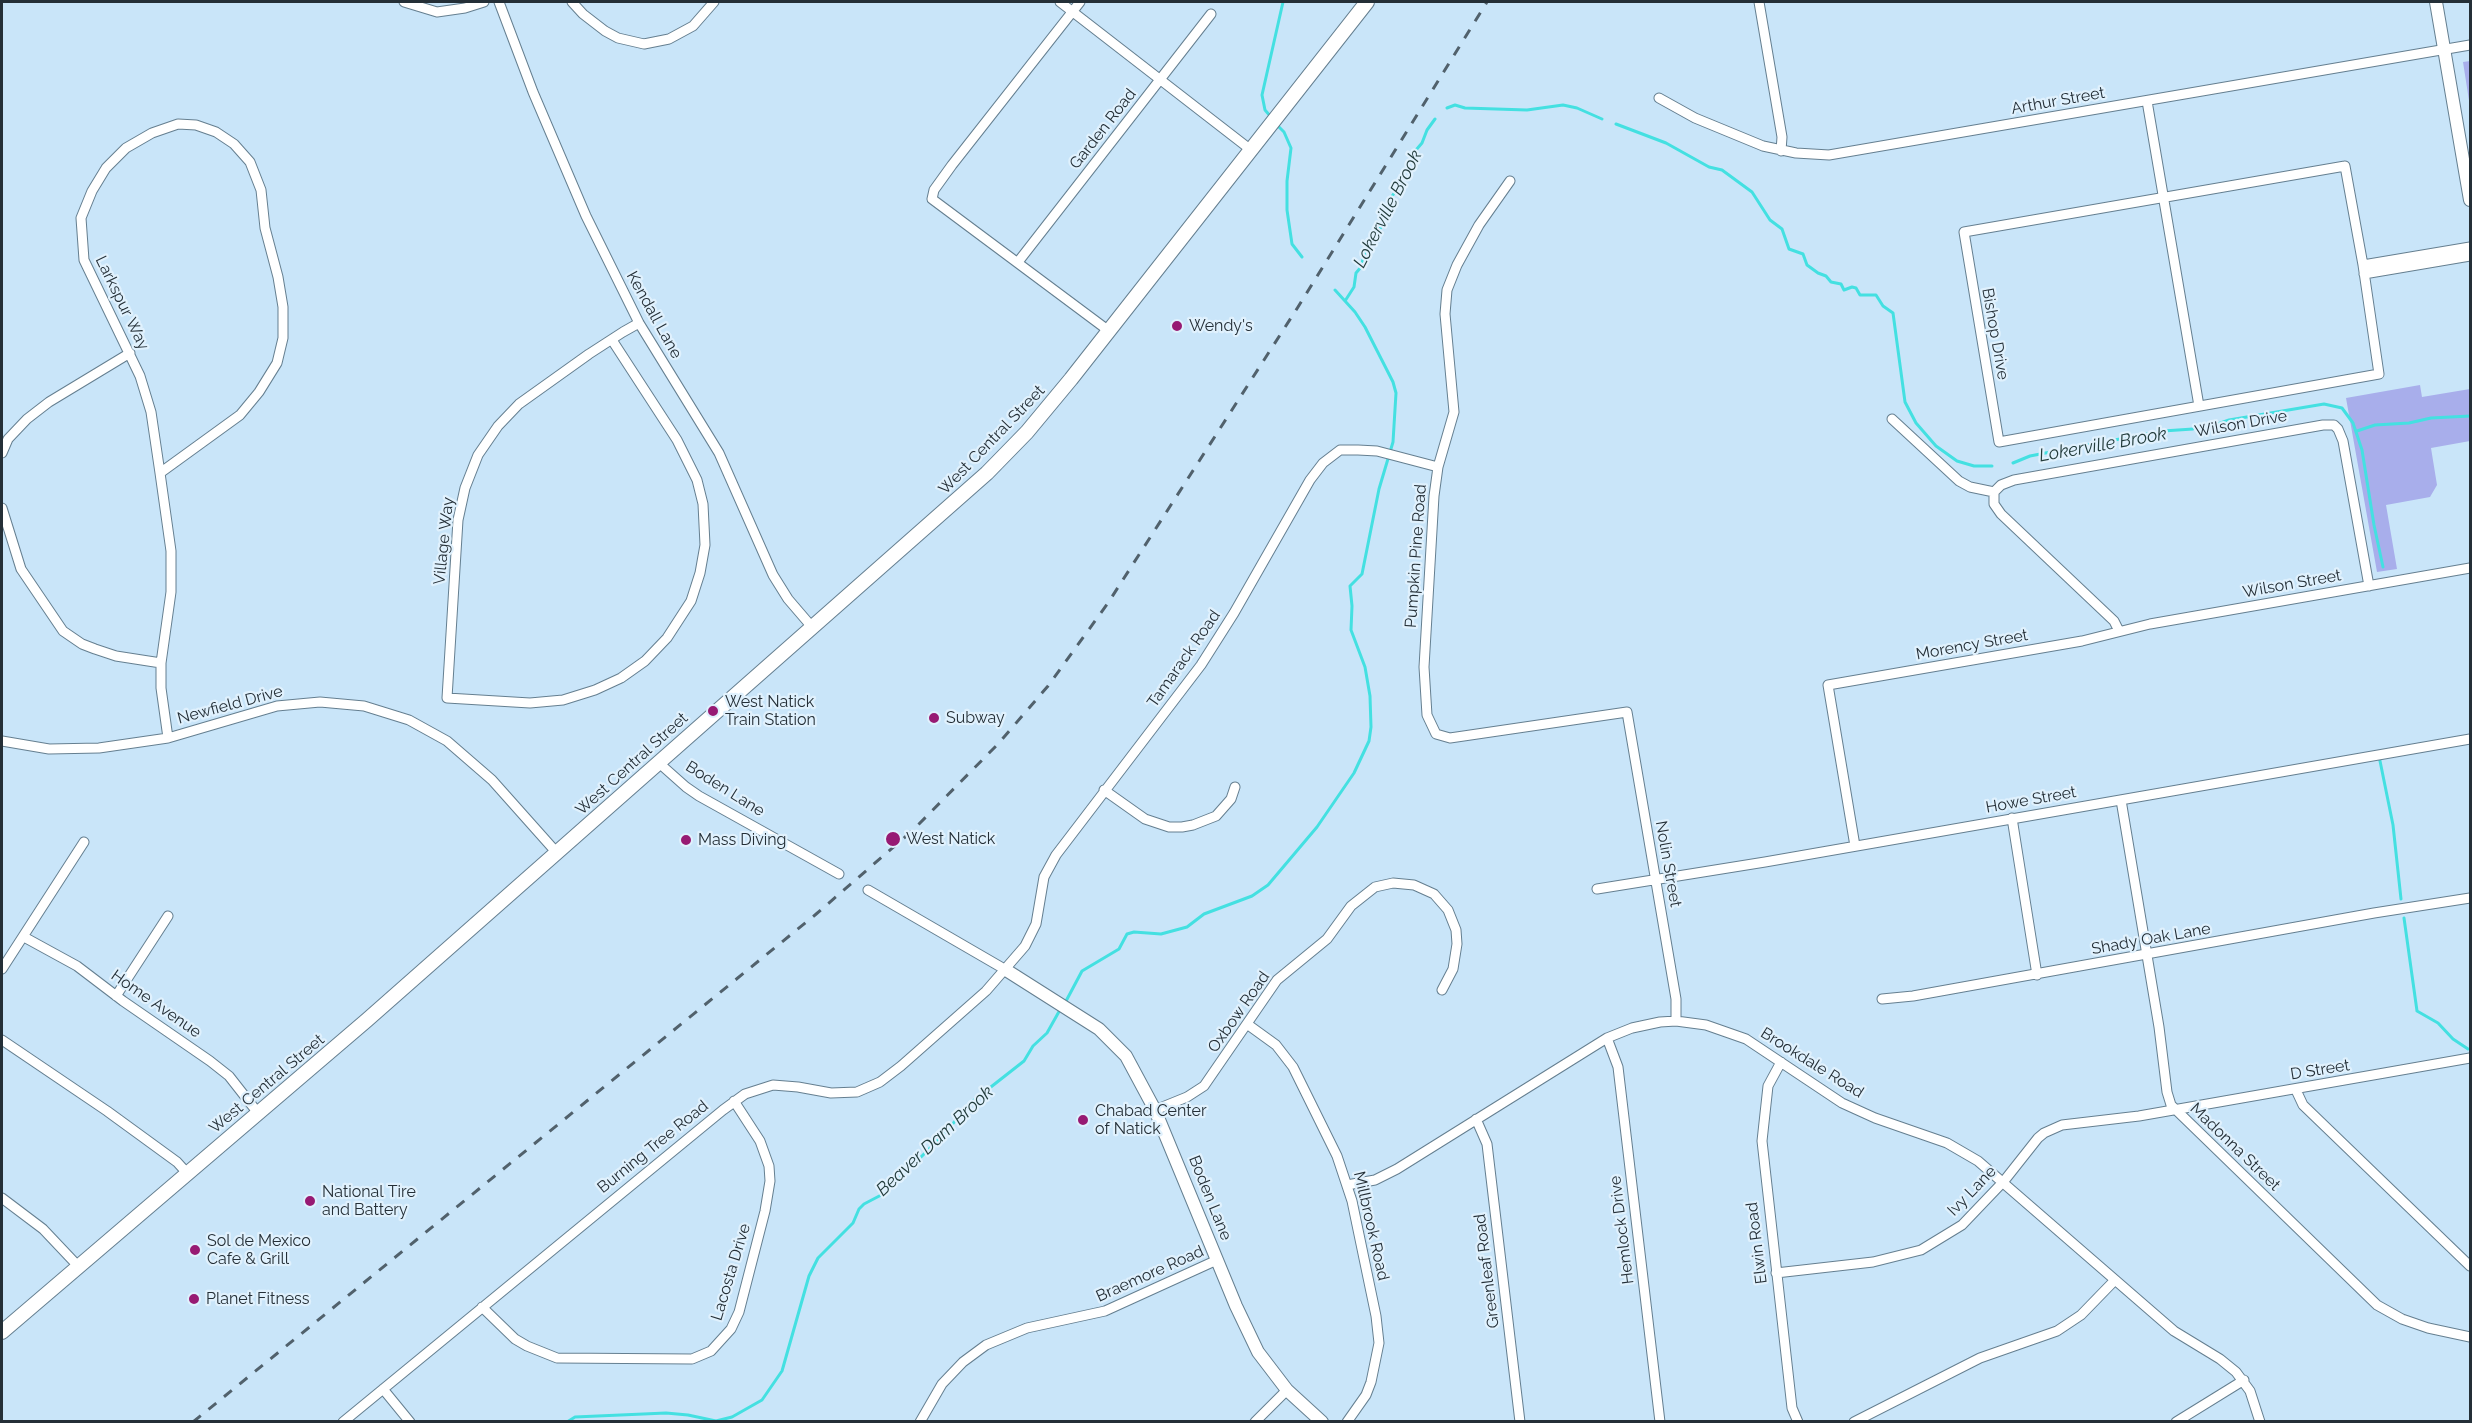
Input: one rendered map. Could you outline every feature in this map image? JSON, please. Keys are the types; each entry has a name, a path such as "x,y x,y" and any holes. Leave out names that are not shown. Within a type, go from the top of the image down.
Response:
{"main road":[{"name":"West Central Street","path":"2,1332 557,853 987,473 1043,413 1367,2"}],"street":[{"path":"404,2 436,12 465,8 484,2"},
{"name":"Kendall Lane","path":"499,2 533,92 582,205 639,323 719,453 773,575 788,599 812,627"},
{"path":"572,2 588,19 605,31 618,38 644,44 669,39 693,26 714,2"},
{"path":"1060,2 1251,150"},
{"path":"1080,2 952,165 934,190 932,199 1109,331"},
{"path":"1759,2 1782,137 1781,151"},
{"path":"2436,2 2470,200"},
{"name":"Garden Road","path":"1018,262 1211,14"},
{"name":"Arthur Street","path":"1659,98 1727,132 1781,151 1812,155 1849,152 2470,45"},
{"path":"2147,101 2199,406"},
{"name":"Larkspur Way","path":"178,124 196,125 216,132 234,144 250,162 261,190 265,228 283,307 283,338 277,363 260,392 240,415 160,473 151,412 130,353 84,260 81,218 92,191 106,168 126,148 152,133 178,124"},
{"name":"Bishop Drive","path":"2344,166 2364,270 2379,374 1999,442 1967,261 1964,232 2164,196 2344,166"},
{"name":"Pumpkin Pine Road","path":"1510,182 1479,225 1457,265 1447,290 1445,314 1454,412 1438,467 1434,496 1424,688 1427,715 1437,734 1458,738 1627,712"},
{"path":"2364,270 2470,247"},
{"path":"2364,270 2470,256"},
{"name":"Village Way","path":"612,340 677,440 697,480 704,511 705,545 700,573 691,601 667,638 645,661 621,678 594,690 563,700 530,703 447,698 458,520 465,488 478,455 498,426 519,404 612,340 639,323"},
{"path":"2,453 8,439 27,419 49,402 130,353"},
{"path":"1892,419 1959,481 1970,487 1995,492 1994,504 2001,514 2109,617 2120,631"},
{"name":"Wilson Drive","path":"1995,492 2001,485 2014,480 2323,425 2334,425 2343,441 2369,586"},
{"name":"Tamarack Road","path":"1006,970 1024,946 1036,924 1041,889 1050,866 1104,790 1201,665 1316,471 1340,450 1377,452 1438,467"},
{"path":"160,473 171,551 172,582 161,663 161,688 168,738"},
{"path":"2,508 21,568 63,631 82,644 116,656 161,663"},
{"name":"Wilson Street","path":"2120,631 2470,568"},
{"name":"Morency Street","path":"1855,846 1828,685 2042,648 2120,631"},
{"name":"Newfield Drive","path":"2,741 24,746 75,749 121,746 168,738 259,711 297,703 341,702 387,711 428,729 462,753 492,780 557,853"},
{"name":"Nolin Street","path":"1627,712 1676,999 1676,1021"},
{"name":"Howe Street","path":"1597,889 2470,740"},
{"name":"Boden Lane","path":"659,763 686,788 839,874"},
{"path":"1104,790 1145,819 1163,825 1182,827 1216,816 1231,799 1235,787"},
{"name":"Madonna Street","path":"2121,800 2167,1092 2175,1109 2377,1305 2402,1319 2470,1338"},
{"path":"2012,818 2037,975"},
{"path":"2,969 84,842"},
{"name":"Oxbow Road","path":"1155,1110 1187,1097 1204,1086 1277,980 1327,939 1358,899 1375,887 1393,883 1414,885 1434,894 1448,910 1453,920 1457,944 1453,969 1442,990"},
{"name":"Boden Lane","path":"868,890 1058,1001 1109,1037 1126,1056 1155,1110 1258,1352 1287,1390 1322,1422"},
{"name":"Shady Oak Lane","path":"1882,999 2037,975 2364,914 2470,898"},
{"path":"116,996 168,916"},
{"name":"Home Avenue","path":"24,937 77,966 229,1076 258,1113"},
{"name":"Burning Tree Road","path":"343,1422 734,1101 758,1088 772,1085 843,1094 869,1088 901,1066 986,991 1006,970"},
{"name":"Brookdale Road","path":"1347,1185 1386,1175 1607,1038 1646,1024 1676,1021 1706,1024 1734,1033 1842,1103 1875,1118 1956,1148 1978,1161 2004,1181 2174,1331 2220,1359 2244,1380 2255,1400 2260,1422"},
{"name":"Millbrook Road","path":"1247,1024 1276,1045 1293,1067 1331,1142 1347,1185 1376,1316 1379,1343 1371,1382 1359,1406 1347,1422"},
{"name":"Hemlock Drive","path":"1607,1038 1618,1067 1660,1422"},
{"path":"2,1040 107,1111 177,1162 187,1173"},
{"name":"D Street","path":"2175,1109 2296,1090 2470,1058"},
{"name":"Elwin Road","path":"1781,1062 1768,1086 1762,1127 1764,1174 1792,1408 1798,1422"},
{"path":"2296,1090 2303,1105 2470,1266"},
{"name":"Lacosta Drive","path":"482,1307 515,1339 557,1358 692,1359 711,1351 731,1329 739,1312 765,1211 770,1181 769,1166 760,1141 734,1101"},
{"name":"Ivy Lane","path":"1776,1273 1873,1262 1921,1250 1962,1225 2004,1181 2038,1138 2053,1128 2073,1123 2127,1118 2175,1109"},
{"name":"Greenleaf Road","path":"1476,1119 1486,1144 1520,1422"},
{"path":"2,1198 43,1229 78,1266"},
{"name":"Braemore Road","path":"920,1422 942,1384 963,1362 986,1345 1013,1332 1090,1316 1111,1309 1217,1260"},
{"path":"1854,1422 1980,1358 2057,1331 2070,1324 2115,1280"},
{"path":"2176,1422 2244,1380"},
{"path":"382,1389 410,1422"},
{"path":"1255,1422 1287,1390"}],"shaded area":[{"path":"2470,61 2470,107 2463,62"},
{"path":"2420,385 2422,397 2470,389 2470,441 2431,448 2437,485 2430,497 2386,505 2397,569 2377,572 2346,398"}],"waterway":[{"name":"Beaver Dam Brook","path":"1271,117 1265,110 1262,95 1283,2"},
{"name":"Lokerville Brook","path":"1447,108 1455,105 1465,108 1527,110 1563,105 1577,108 1602,119"},
{"name":"Lokerville Brook","path":"1345,301 1354,287 1356,273 1361,267 1366,247 1381,227 1388,202 1435,119"},
{"name":"Lokerville Brook","path":"1616,124 1666,143 1709,167 1722,170 1752,192 1770,220 1782,229 1789,249 1803,254 1807,265 1826,276 1831,282 1841,284 1844,290 1852,287 1856,288 1860,295 1876,295 1883,306 1893,313 1905,402 1916,423 1936,446 1957,461 1974,466 1992,466"},
{"name":"Beaver Dam Brook","path":"1277,125 1284,132 1291,148 1287,181 1287,210 1292,244 1302,257"},
{"name":"Beaver Dam Brook","path":"1065,1003 1082,971 1119,949 1127,934 1134,932 1161,934 1187,927 1204,914 1252,896 1268,885 1317,827 1354,773 1369,741 1370,696 1365,667 1351,630 1350,586 1362,574 1379,489 1393,442 1396,393 1393,382 1365,327 1335,290"},
{"name":"Lokerville Brook","path":"2212,426 2229,420 2324,404 2342,408 2353,423 2362,450 2383,567"},
{"path":"2357,431 2375,425 2470,416"},
{"name":"Lokerville Brook","path":"2013,463 2030,456 2066,449 2163,431 2193,429"},
{"name":"Lokerville Brook","path":"2379,756 2393,825 2401,899"},
{"name":"Lokerville Brook","path":"2404,918 2417,1011 2438,1023 2453,1039 2468,1049"},
{"name":"Beaver Dam Brook","path":"567,1422 575,1417 666,1413 716,1421 732,1417 762,1400 782,1371 809,1276 818,1258 853,1223 859,1209 864,1204 885,1193 973,1101 1024,1061 1033,1046 1047,1033 1061,1008"}],"railway":[{"path":"193,1422 815,915 912,831 998,744 1048,686 1108,603 1298,307 1487,2"}],"place":[{"name":"Wendy's","path":"1177,326"},
{"name":"West Natick Train Station","path":"713,711"},
{"name":"Subway","path":"934,718"},
{"name":"West Natick","path":"893,839"},
{"name":"Mass Diving","path":"686,840"},
{"name":"Chabad Center of Natick","path":"1083,1120"},
{"name":"National Tire and Battery","path":"310,1201"},
{"name":"Sol de Mexico Cafe & Grill","path":"195,1250"},
{"name":"Planet Fitness","path":"194,1299"}]}
